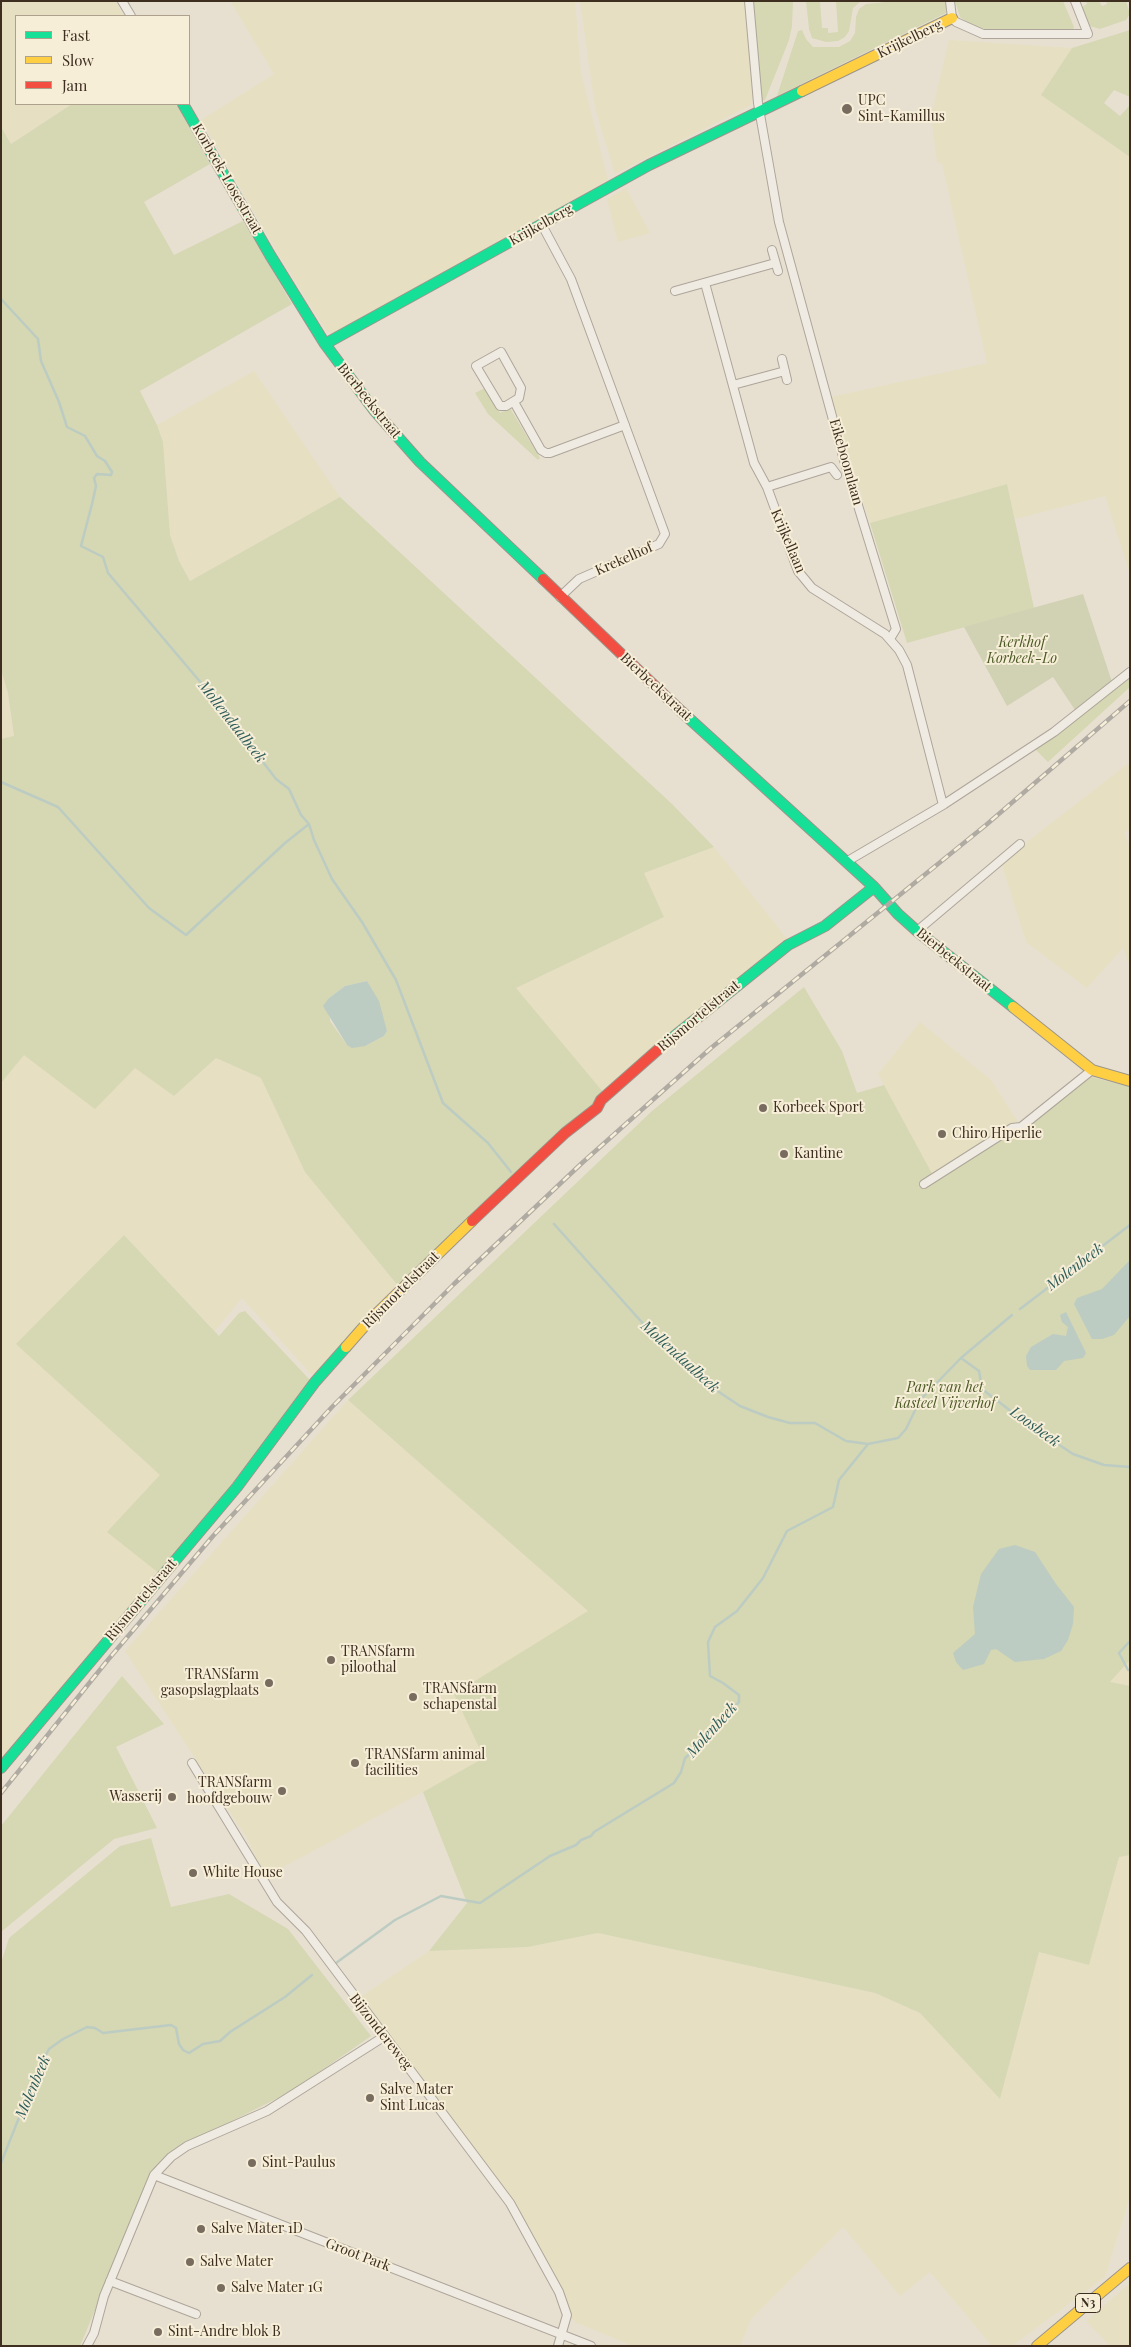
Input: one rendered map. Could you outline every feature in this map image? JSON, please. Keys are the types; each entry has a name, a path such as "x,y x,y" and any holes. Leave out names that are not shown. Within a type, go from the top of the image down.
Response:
{"street":[{"path":"122,1 130,15"},
{"path":"749,1 760,112"},
{"name":"Krijkelberg","path":"950,1 952,18 956,22 983,34 1088,34 1075,1"},
{"name":"Krijkelberg","path":"325,344 649,165 952,18"},
{"name":"Korbeek-Losestraat","path":"184,105 270,255"},
{"name":"Eikeboomlaan","path":"760,112 784,247 844,460 896,629 890,639"},
{"name":"Krekelhof","path":"542,225 571,279 664,531 664,537 659,544 580,579 560,597"},
{"path":"675,290 776,267 772,250"},
{"name":"Bierbeekstraat","path":"270,255 325,344 374,410 420,462 560,597 874,887 898,914 917,931 1092,1070 1130,1081"},
{"name":"Krijkellaan","path":"705,283 754,463 767,487 798,571 812,588 890,639"},
{"path":"501,352 521,388 519,398 514,402 506,406 500,406 476,366 501,352"},
{"path":"782,359 787,380"},
{"path":"733,385 785,370"},
{"path":"514,402 541,450 546,453 625,425"},
{"path":"767,487 831,467 837,475"},
{"path":"890,639 907,665 943,805"},
{"path":"846,862 943,805 1054,732 1130,672"},
{"path":"917,931 1020,844"},
{"name":"Rijsmortelstraat","path":"1,1768 237,1487 316,1382 368,1322 512,1182 565,1133 597,1108 601,1100 626,1077 706,1009 788,945 825,926 874,887"},
{"path":"924,1184 1012,1128 1021,1127 1092,1070"},
{"name":"Bijzondereweg","path":"192,1763 277,1902 306,1932 510,2204 559,2292 567,2315 558,2346"},
{"path":"87,2346 97,2327 110,2281 154,2174 171,2157 187,2146 268,2111 385,2036"},
{"name":"Groot Park","path":"154,2174 562,2334"},
{"name":"N3","path":"1037,2346 1130,2268"},
{"path":"110,2281 196,2314"},
{"path":"562,2334 591,2346"}],"shaded area":[{"path":"1,1 115,1 123,15 15,15 15,105 70,105 11,144 1,127"},
{"path":"230,1 575,1 581,73 608,180 336,333 327,332 278,254 201,120 274,74"},
{"path":"580,1 745,1 753,93 751,105 615,174 595,108"},
{"path":"949,40 1072,48 1041,95 1130,157 1130,574 1105,496 1015,519 1007,484 870,523 831,397 987,363 942,164 937,162 931,116"},
{"path":"626,188 650,233 618,242 607,199"},
{"path":"254,371 340,497 190,581 179,561 170,535 163,442 157,425"},
{"path":"1,670 8,693 14,737 1,739"},
{"path":"1130,762 1130,829 1124,833 1130,845 1130,966 1123,948 1087,988 1026,942 1001,862"},
{"path":"714,847 788,940 663,1038 604,1093 516,988 664,917 644,873"},
{"path":"367,981 379,1001 387,1031 384,1036 365,1046 352,1048 347,1045 323,1006 329,998 345,986"},
{"path":"920,1022 991,1080 1020,1125 933,1176 878,1074"},
{"path":"24,1054 135,1067 174,1096 216,1058 261,1078 305,1172 399,1287 318,1376 311,1374 242,1298 215,1331 124,1235 17,1344 160,1475 160,1574 1,1763 1,1083"},
{"path":"1130,1260 1130,1316 1114,1335 1102,1339 1092,1339 1074,1304 1077,1298 1102,1289"},
{"path":"1066,1312 1086,1353 1083,1358 1064,1361 1056,1370 1030,1370 1027,1366 1026,1356 1031,1347 1053,1334 1066,1336 1068,1327 1062,1322 1060,1315"},
{"path":"348,1400 588,1611 484,1759 265,1877 247,1838 125,1651"},
{"path":"1015,1545 1035,1552 1074,1607 1073,1624 1068,1640 1061,1651 1044,1659 1015,1662 996,1649 991,1650 984,1664 963,1670 956,1662 953,1653 975,1634 973,1607 981,1574 999,1549"},
{"path":"1130,1660 1130,1686 1109,1683"},
{"path":"1130,1855 1130,2197 1105,2277 1012,2346 992,2346 930,2272 900,2296 843,2227 751,2319 740,2346 633,2346 577,2323 567,2315 559,2292 508,2192 356,2000 429,1951 528,1947 598,1933 875,1993 920,2013 1000,2099 1039,1952 1089,1965 1119,1857"},
{"path":"1130,2283 1130,2346 1110,2346 1086,2321"}],"green space":[{"path":"753,1 793,1 792,26 789,40 765,100 761,100"},
{"path":"806,1 820,1 822,28 828,28 828,33 838,32 836,1 861,1 853,8 849,31 845,37 838,41 826,42 812,38 809,29"},
{"path":"896,1 947,1 946,13 777,96 798,31 802,30 806,39 813,47 839,47 850,41 855,33 856,17 859,9 866,4"},
{"path":"955,1 1063,1 1074,27 1072,32 988,30 970,24 960,17"},
{"path":"1086,1 1099,1 1102,6 1107,4 1106,1 1126,1 1130,14 1126,20 1100,29 1090,26 1082,7 1087,4"},
{"path":"1130,30 1130,97 1114,90 1104,103 1120,116 1130,105 1130,157 1041,95 1072,48"},
{"path":"70,105 177,105 210,164 144,202 174,255 243,221 292,304 140,391 157,425 163,442 170,535 179,561 190,581 340,497 672,804 714,847 644,873 664,917 516,988 604,1093 399,1287 305,1172 261,1078 216,1058 174,1096 135,1068 95,1109 24,1055 1,1083 1,739 14,736 8,693 1,670 1,127 11,144","holes":["367,981 387,1031 384,1036 365,1046 347,1045 330,1021 329,998 345,986"]},
{"path":"485,388 500,413 510,408 540,458 538,460 488,414 475,393"},
{"path":"1007,484 1034,608 907,643 870,523"},
{"name":"Kerkhof Korbeek-Lo","path":"1083,594 1112,682 1077,713 1053,677 1007,706 964,627"},
{"path":"1130,674 1130,687 1048,762 1034,748"},
{"name":"Park van het Kasteel Vijverhof","path":"804,987 842,1051 857,1093 884,1085 936,1181 1015,1129 1088,1076 1130,1087 1130,1660 1110,1682 1130,1686 1130,1855 1119,1857 1089,1965 1039,1952 1000,2099 920,2013 875,1993 598,1933 528,1947 429,1951 467,1903 423,1792 484,1758 454,1694 588,1611 348,1400 652,1111"},
{"path":"124,1235 219,1336 239,1313 245,1311 309,1379 310,1387 160,1574 107,1532 160,1475 16,1344"},
{"path":"122,1676 164,1724 116,1747 157,1828 114,1839 1,1932 1,1826"},
{"path":"151,1838 171,1907 229,1894 288,1929 371,2036 292,2091 176,2149 152,2174 80,2346 1,2346 1,1963 9,1938 120,1846"}],"waterway":[{"name":"Mollendaalbeek","path":"1,299 38,339 41,361 59,402 67,427 85,436 97,456 105,461 112,472 111,475 97,474 94,478 96,486 81,546 103,557 108,573 213,697 276,779 289,789 301,815 309,824 314,840 332,879 362,922 396,980 443,1103 488,1143 511,1172"},
{"path":"1,782 58,807 149,908 186,935 285,843 309,824"},
{"name":"Mollendaalbeek","path":"554,1224 655,1337 691,1366 710,1386 740,1406 768,1417 790,1423 815,1423 846,1441 868,1444"},
{"name":"Molenbeek","path":"1020,1309 1130,1225"},
{"name":"Molenbeek","path":"336,1963 395,1920 441,1896 480,1903 550,1856 576,1845 581,1840 591,1836 594,1832 674,1783 681,1772 685,1758 704,1742 706,1735 739,1702 739,1695 710,1676 708,1642 715,1627 737,1611 763,1578 787,1531 833,1507 839,1480 868,1444 898,1438 906,1429 920,1400 961,1358 1012,1315"},
{"name":"Loosbeek","path":"961,1358 979,1371 982,1389 1029,1425 1073,1454 1104,1465 1130,1467"},
{"path":"1130,1641 1119,1653 1128,1670 1130,1670"},
{"name":"Molenbeek","path":"1,2163 39,2067 49,2049 63,2039 87,2027 95,2028 103,2033 171,2025 176,2028 179,2044 183,2050 189,2053 203,2044 220,2041 230,2032 285,1997 312,1975"}],"railway":[{"path":"1,1793 107,1661 213,1536 332,1407 454,1284 582,1163 711,1048 986,825 1130,701"}],"traffic: fast":[{"path":"325,344 649,165 802,91"},
{"path":"184,105 270,255 325,344 374,410 420,462 543,579"},
{"path":"682,712 874,887 898,914 917,931 1013,1007"},
{"path":"661,1047 788,945 825,926 874,887"},
{"path":"1,1768 237,1487 315,1382 346,1347"}],"traffic: slow":[{"path":"802,91 952,18"},
{"path":"1013,1007 1092,1070 1130,1081"},
{"path":"346,1347 368,1322 472,1221"},
{"path":"1037,2346 1130,2268"}],"traffic: jam":[{"path":"543,579 682,712"},
{"path":"472,1221 565,1133 597,1108 601,1100 661,1047"}],"place":[{"name":"UPC Sint-Kamillus","path":"847,109"},
{"name":"Korbeek Sport","path":"763,1108"},
{"name":"Chiro Hiperlie","path":"942,1134"},
{"name":"Kantine","path":"784,1154"},
{"name":"TRANSfarm piloothal","path":"331,1660"},
{"name":"TRANSfarm gasopslagplaats","path":"269,1683"},
{"name":"TRANSfarm schapenstal","path":"413,1697"},
{"name":"TRANSfarm animal facilities","path":"355,1763"},
{"name":"TRANSfarm hoofdgebouw","path":"282,1791"},
{"name":"Wasserij","path":"172,1797"},
{"name":"White House","path":"193,1873"},
{"name":"Salve Mater Sint Lucas","path":"370,2098"},
{"name":"Sint-Paulus","path":"252,2163"},
{"name":"Salve Mater 1D","path":"201,2229"},
{"name":"Salve Mater","path":"190,2262"},
{"name":"Salve Mater 1G","path":"221,2288"},
{"name":"Sint-Andre blok B","path":"158,2332"}]}
